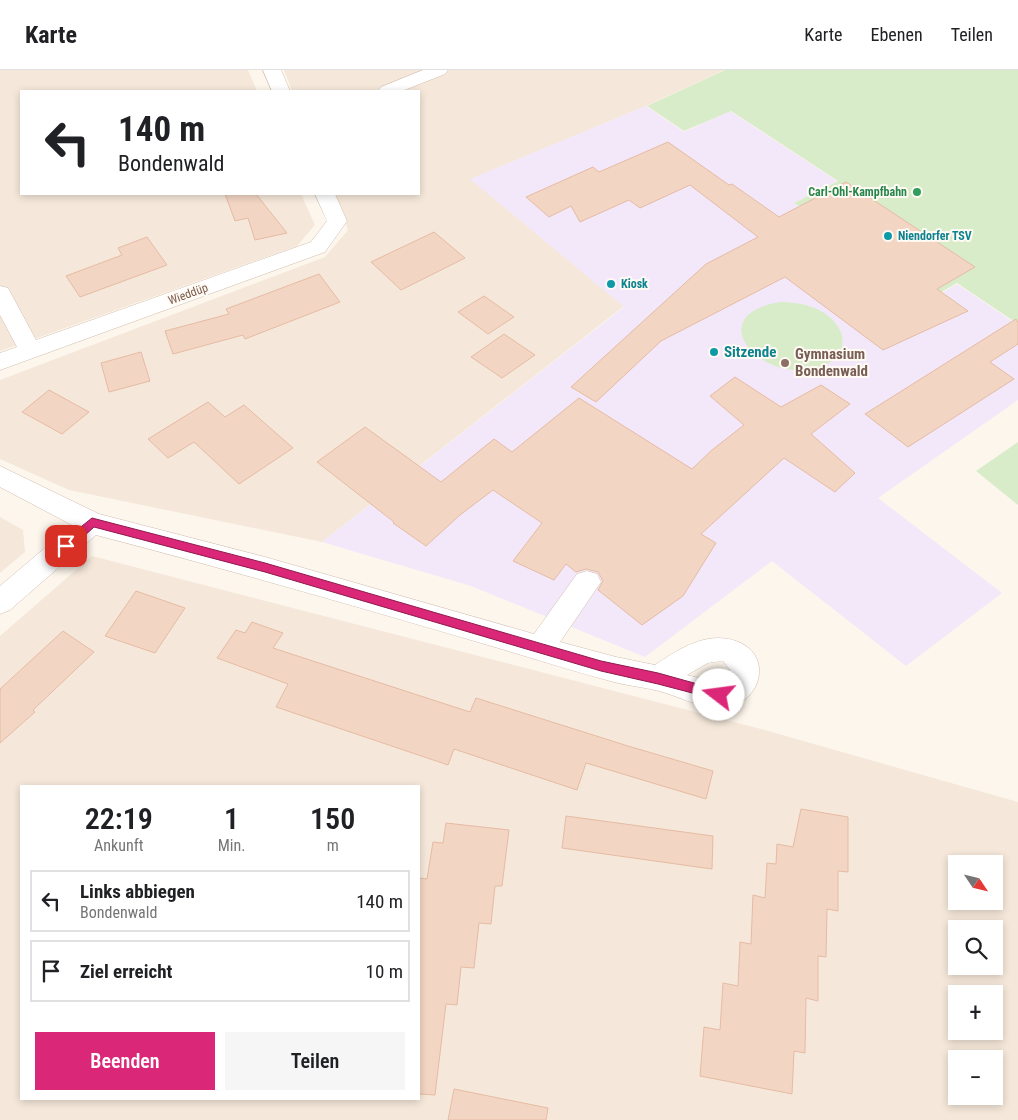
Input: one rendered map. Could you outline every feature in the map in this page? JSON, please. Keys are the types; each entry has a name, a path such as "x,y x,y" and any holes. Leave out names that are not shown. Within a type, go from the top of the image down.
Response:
{"street":[{"path":"272,70 281,90"},
{"path":"390,90 440,70"},
{"name":"Wieddüp","path":"0,362 318,246 337,221 325,195"},
{"path":"0,293 30,351"},
{"path":"0,476 92,523 265,568 616,670 658,678"},
{"path":"0,602 92,523"},
{"path":"539,648 587,582"}],"shaded area":[{"path":"0,70 248,70 257,90 20,90 20,195 301,195 315,225 297,246 0,351"},
{"path":"284,70 724,70 646,106 471,179 624,306 322,542 69,490 0,459 0,380 325,257 348,230 334,195 420,195 420,90 292,90"},
{"name":"Gymnasium Bondenwald","path":"646,106 684,132 730,111 837,181 794,203 933,298 957,284 1018,325 1018,400 878,498 1002,593 906,666 772,561 645,657 471,586 322,542 624,307 470,179"},
{"path":"0,517 23,530 25,552 0,573"},
{"path":"92,556 761,729 1018,802 1018,1120 0,1120 0,636"}],"green space":[{"name":"Carl-Ohl-Kampfbahn","path":"725,70 1018,70 1018,324 957,283 933,297 794,203 838,181 731,111 684,131 647,106"},
{"path":"780,302 811,306 835,322 840,330 842,345 835,359 817,368 796,370 776,366 759,358 747,346 742,333 744,320 756,309"},
{"path":"1018,442 1018,505 976,471"}],"building":[{"path":"668,142 779,217 846,182 975,267 937,289 968,311 883,350 785,277 661,341 596,402 571,387 706,264 758,237 690,185 640,208 629,200 580,222 571,206 549,217 526,197 593,167 599,172"},
{"path":"225,195 257,195 287,233 255,240 248,218 235,221"},
{"path":"434,232 465,258 401,290 371,262"},
{"path":"147,237 167,265 80,297 66,276 122,255 118,248"},
{"path":"319,274 340,302 245,339 243,335 173,354 165,331 229,314 226,309"},
{"path":"484,296 514,317 488,334 458,312"},
{"path":"1016,319 1018,323 1018,344 990,362 1014,379 908,447 865,414"},
{"path":"504,334 535,355 502,378 471,357"},
{"path":"141,352 150,381 109,392 101,363"},
{"path":"735,377 781,407 821,385 850,404 811,434 855,473 835,492 784,458 701,534 716,543 683,596 642,625 598,590 603,581 598,572 586,569 576,572 566,564 554,580 513,561 542,523 493,490 460,515 426,546 393,523 317,462 365,427 441,482 494,439 512,452 579,398 692,469 712,450 744,425 710,396"},
{"path":"49,390 89,412 62,434 22,412"},
{"path":"208,402 225,417 244,405 293,448 239,484 194,442 168,458 148,439"},
{"path":"136,591 185,608 155,653 105,636"},
{"path":"252,622 283,633 273,648 470,712 476,698 713,771 706,799 586,763 577,790 454,749 448,765 276,707 288,684 217,658 236,630 245,633"},
{"path":"63,631 94,652 33,710 35,712 0,743 0,689"},
{"path":"801,809 848,817 848,872 838,871 838,911 827,909 826,957 818,956 818,1001 806,998 805,1053 794,1051 792,1094 700,1076 704,1027 720,1030 723,983 738,986 740,942 751,944 753,895 765,898 767,863 776,864 777,844 793,847"},
{"path":"566,816 713,836 712,869 562,848"},
{"path":"446,823 509,830 502,886 495,886 491,924 479,923 474,968 461,967 457,1005 446,1004 435,1095 420,1094 420,878 427,879 433,842 443,843"},
{"path":"454,1089 548,1108 546,1120 448,1120"}],"place":[{"name":"Carl-Ohl-Kampfbahn","path":"917,192"},
{"name":"Niendorfer TSV","path":"888,236"},
{"name":"Kiosk","path":"611,284"},
{"name":"Sitzende","path":"714,352"},
{"name":"Gymnasium Bondenwald","path":"785,363"}],"route":[{"path":"66,546 92,523 265,568 601,666 658,678 719,695"}]}
